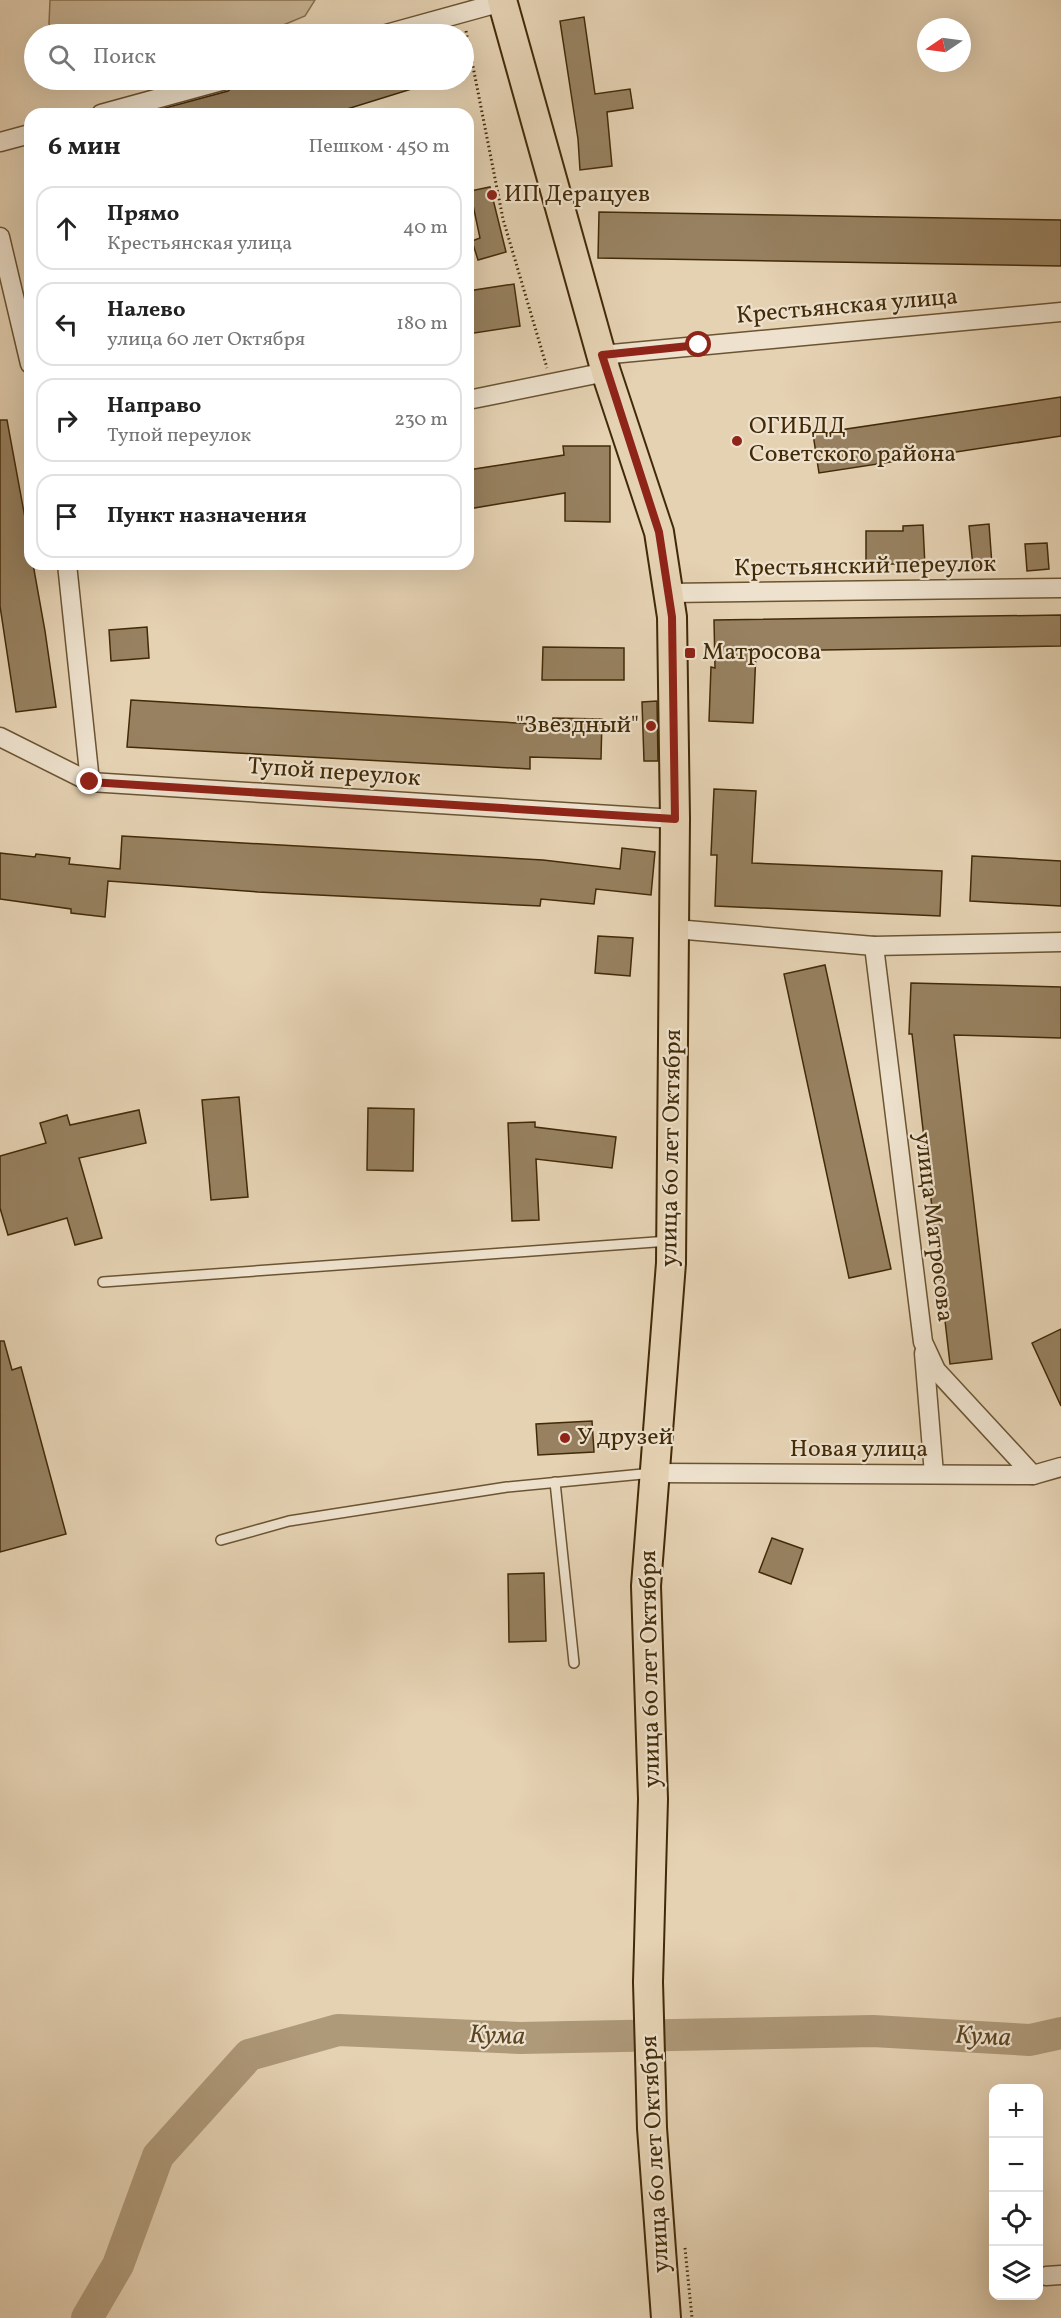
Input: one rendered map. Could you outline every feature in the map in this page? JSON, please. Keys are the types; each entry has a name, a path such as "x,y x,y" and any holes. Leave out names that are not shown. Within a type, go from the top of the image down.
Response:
{"main road":[{"name":"улица 60 лет Октября","path":"502,1 604,363 659,532 672,617 675,819 672,1240 646,1586 652,1799 648,1982 652,2127 666,2318"}],"street":[{"path":"424,24 502,1"},
{"path":"123,108 189,90"},
{"path":"0,142 24,136"},
{"path":"0,237 24,339"},
{"name":"Крестьянская улица","path":"474,399 551,384 604,363 1061,312"},
{"path":"68,570 90,782"},
{"name":"Крестьянский переулок","path":"669,593 1061,588"},
{"name":"Тупой переулок","path":"0,737 90,782 675,819"},
{"path":"675,930 874,946 1061,942"},
{"name":"улица Матросова","path":"874,946 923,1342 936,1370 1033,1475"},
{"path":"923,1342 934,1474"},
{"name":"Новая улица","path":"655,1473 1033,1475 1061,1467"}],"lane":[{"path":"103,1282 672,1240"},
{"path":"221,1540 290,1521 507,1487 655,1473"},
{"path":"555,1482 574,1663"}],"path":[{"path":"462,14 464,24"},
{"path":"474,74 503,219 551,384"}],"shaded area":[{"path":"50,0 315,0 305,16 286,24 49,24"}],"building":[{"path":"584,17 595,94 630,89 633,108 607,112 612,166 580,170 578,139 560,21"},
{"path":"408,90 350,108 165,108 228,91"},
{"path":"490,187 506,252 478,260 474,247 474,240 480,238 474,210 474,190"},
{"path":"599,212 1061,220 1061,266 598,258"},
{"path":"514,284 520,326 474,333 474,290"},
{"path":"1061,397 1061,436 819,473 813,434"},
{"path":"0,420 7,420 24,512 24,570 34,570 56,707 16,712 0,606"},
{"path":"563,446 610,446 610,522 565,521 565,493 474,508 474,469 564,455"},
{"path":"989,524 992,565 973,567 969,526"},
{"path":"923,525 925,567 904,568 904,564 866,564 866,531 903,531 903,526"},
{"path":"1047,543 1049,569 1027,571 1025,544"},
{"path":"1061,615 1061,646 756,651 753,723 709,721 711,667 715,668 714,620"},
{"path":"147,627 149,658 111,661 109,630"},
{"path":"543,647 624,648 624,680 542,680"},
{"path":"131,700 552,725 553,718 602,719 601,759 530,757 530,769 127,747"},
{"path":"657,701 658,761 644,761 642,702"},
{"path":"714,789 756,791 752,863 942,871 940,916 715,906 717,855 711,855"},
{"path":"122,836 543,860 620,869 622,848 655,852 651,895 596,889 594,904 541,899 540,906 258,892 108,881 105,917 71,913 71,909 0,899 0,853 70,858 69,864 120,869"},
{"path":"972,856 1061,861 1061,906 970,901"},
{"path":"598,936 633,938 630,976 595,973"},
{"path":"825,965 891,1269 849,1278 784,974"},
{"path":"911,983 1061,987 1061,1038 954,1035 992,1359 950,1364 912,1034 909,1034"},
{"path":"239,1097 248,1197 211,1200 202,1100"},
{"path":"368,1108 414,1109 413,1171 367,1170"},
{"path":"139,1110 146,1143 79,1158 102,1238 75,1245 67,1218 8,1235 0,1208 0,1156 46,1143 40,1123 67,1115 70,1125"},
{"path":"535,1122 535,1127 616,1137 612,1168 536,1159 539,1220 512,1221 508,1123"},
{"path":"1061,1329 1061,1406 1032,1343"},
{"path":"0,1341 4,1341 12,1370 21,1367 66,1534 0,1552"},
{"name":"У друзей","path":"592,1421 594,1452 538,1455 536,1424"},
{"path":"772,1538 803,1549 791,1584 759,1572"},
{"path":"544,1573 546,1641 509,1642 508,1574"}],"waterway":[{"name":"Кума","path":"87,2318 118,2265 158,2156 249,2055 338,2030 520,2038 873,2031 1030,2040 1061,2033"}],"place":[{"name":"ИП Дерацуев","path":"492,195"},
{"name":"ОГИБДД Советского района","path":"737,441"},
{"name":"Матросова","path":"690,653"},
{"name":"\"Звездный\"","path":"651,726"},
{"name":"У друзей","path":"565,1438"}],"route":[{"path":"90,782 675,819 672,617 659,532 602,355 699,345"}]}
